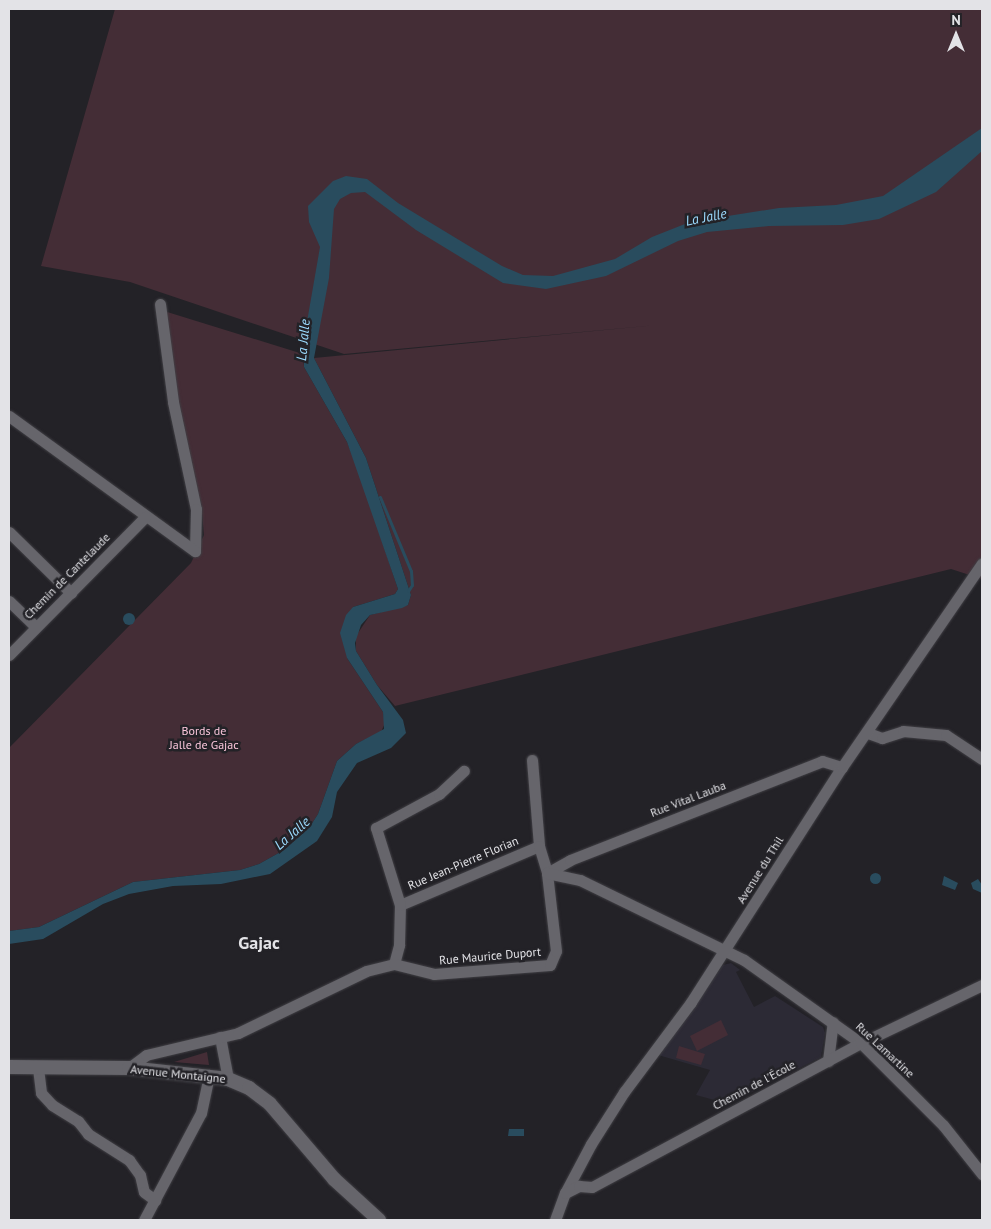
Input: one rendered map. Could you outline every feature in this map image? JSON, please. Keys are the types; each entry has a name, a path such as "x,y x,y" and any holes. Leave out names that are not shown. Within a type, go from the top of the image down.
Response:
{"main road":[{"name":"Avenue Montaigne","path":"9,1067 129,1068 209,1075 228,1079 249,1088 270,1104 334,1179 379,1220"}],"street":[{"path":"9,416 145,517 195,551 196,510 173,402 160,304"},
{"name":"Chemin de Cantelaude","path":"9,654 71,594 145,517"},
{"path":"9,532 71,594"},
{"name":"Avenue du Thil","path":"565,1193 591,1144 624,1092 727,948 842,767 868,733 982,563"},
{"path":"9,601 36,627"},
{"path":"868,733 882,738 903,731 946,735 982,759"},
{"path":"532,760 539,846"},
{"name":"Rue Vital Lauba","path":"547,873 570,860 822,761 842,767"},
{"path":"394,964 399,945 400,905 376,828 439,794 464,771"},
{"name":"Rue Jean-Pierre Florian","path":"400,905 539,846 547,873"},
{"path":"547,873 580,880 727,948"},
{"name":"Rue Maurice Duport","path":"129,1068 146,1054 238,1033 366,971 394,964 434,974 550,965 556,952 547,873"},
{"name":"Rue Lamartine","path":"727,948 861,1043 942,1125 982,1174"},
{"name":"Chemin de l'École","path":"565,1193 579,1186 592,1187 861,1043 982,985"},
{"path":"828,1061 833,1022"},
{"path":"220,1037 228,1079"},
{"path":"38,1068 41,1093 52,1105 78,1121 88,1134 129,1160 140,1175 144,1192 155,1200"},
{"path":"144,1220 201,1113 209,1075"},
{"path":"555,1220 565,1193"}],"shaded area":[{"path":"731,963 740,970 736,972 754,1007 775,996 823,1027 825,1033 821,1057 729,1104 696,1095 710,1070 658,1055 723,965"}],"green space":[{"path":"115,9 982,9 982,579 951,569 395,706 377,685 356,651 356,636 370,615 408,605 411,595 366,458 314,358 657,325 344,354 130,282 41,266"},
{"name":"Bords de Jalle de Gajac","path":"164,311 303,354 304,367 347,442 358,469 398,589 395,594 353,607 347,658 383,712 385,723 381,732 356,744 337,761 318,814 309,828 284,850 259,864 240,870 133,882 39,927 9,931 9,748 191,563 204,535 201,503 188,465"},
{"path":"721,1020 728,1035 697,1051 690,1036"},
{"path":"679,1046 705,1054 701,1065 676,1058"},
{"path":"207,1052 209,1065 174,1062"}],"water":[{"path":"982,128 982,151 936,192 879,219 843,225 769,226 707,232 678,241 606,276 546,289 503,283 416,230 365,192 351,193 340,199 334,209 329,278 314,358 366,458 411,595 408,605 402,608 370,615 361,625 355,643 356,651 377,685 403,720 406,733 391,748 357,763 337,792 332,817 317,841 270,874 221,884 173,886 129,894 103,904 43,939 9,944 9,931 39,927 133,882 240,870 259,864 284,850 309,828 318,814 337,761 356,744 384,729 383,712 347,658 340,633 346,615 353,607 395,594 398,589 347,442 304,367 304,339 320,247 309,222 308,206 333,181 346,176 367,179 398,203 502,266 523,275 553,276 615,259 652,237 690,222 779,208 836,205 883,196"},
{"path":"129,613 135,619 129,625 123,619"},
{"path":"875,872 881,878 875,884 869,878"},
{"path":"944,876 958,883 955,890 942,885"},
{"path":"978,879 982,885 982,893 973,889 971,883"},
{"path":"509,1129 524,1129 524,1136 508,1136"}],"waterway":[{"name":"La Jalle","path":"380,497 411,571 412,585 408,591"}],"district":[{"name":"Gajac","path":"259,943"}]}
